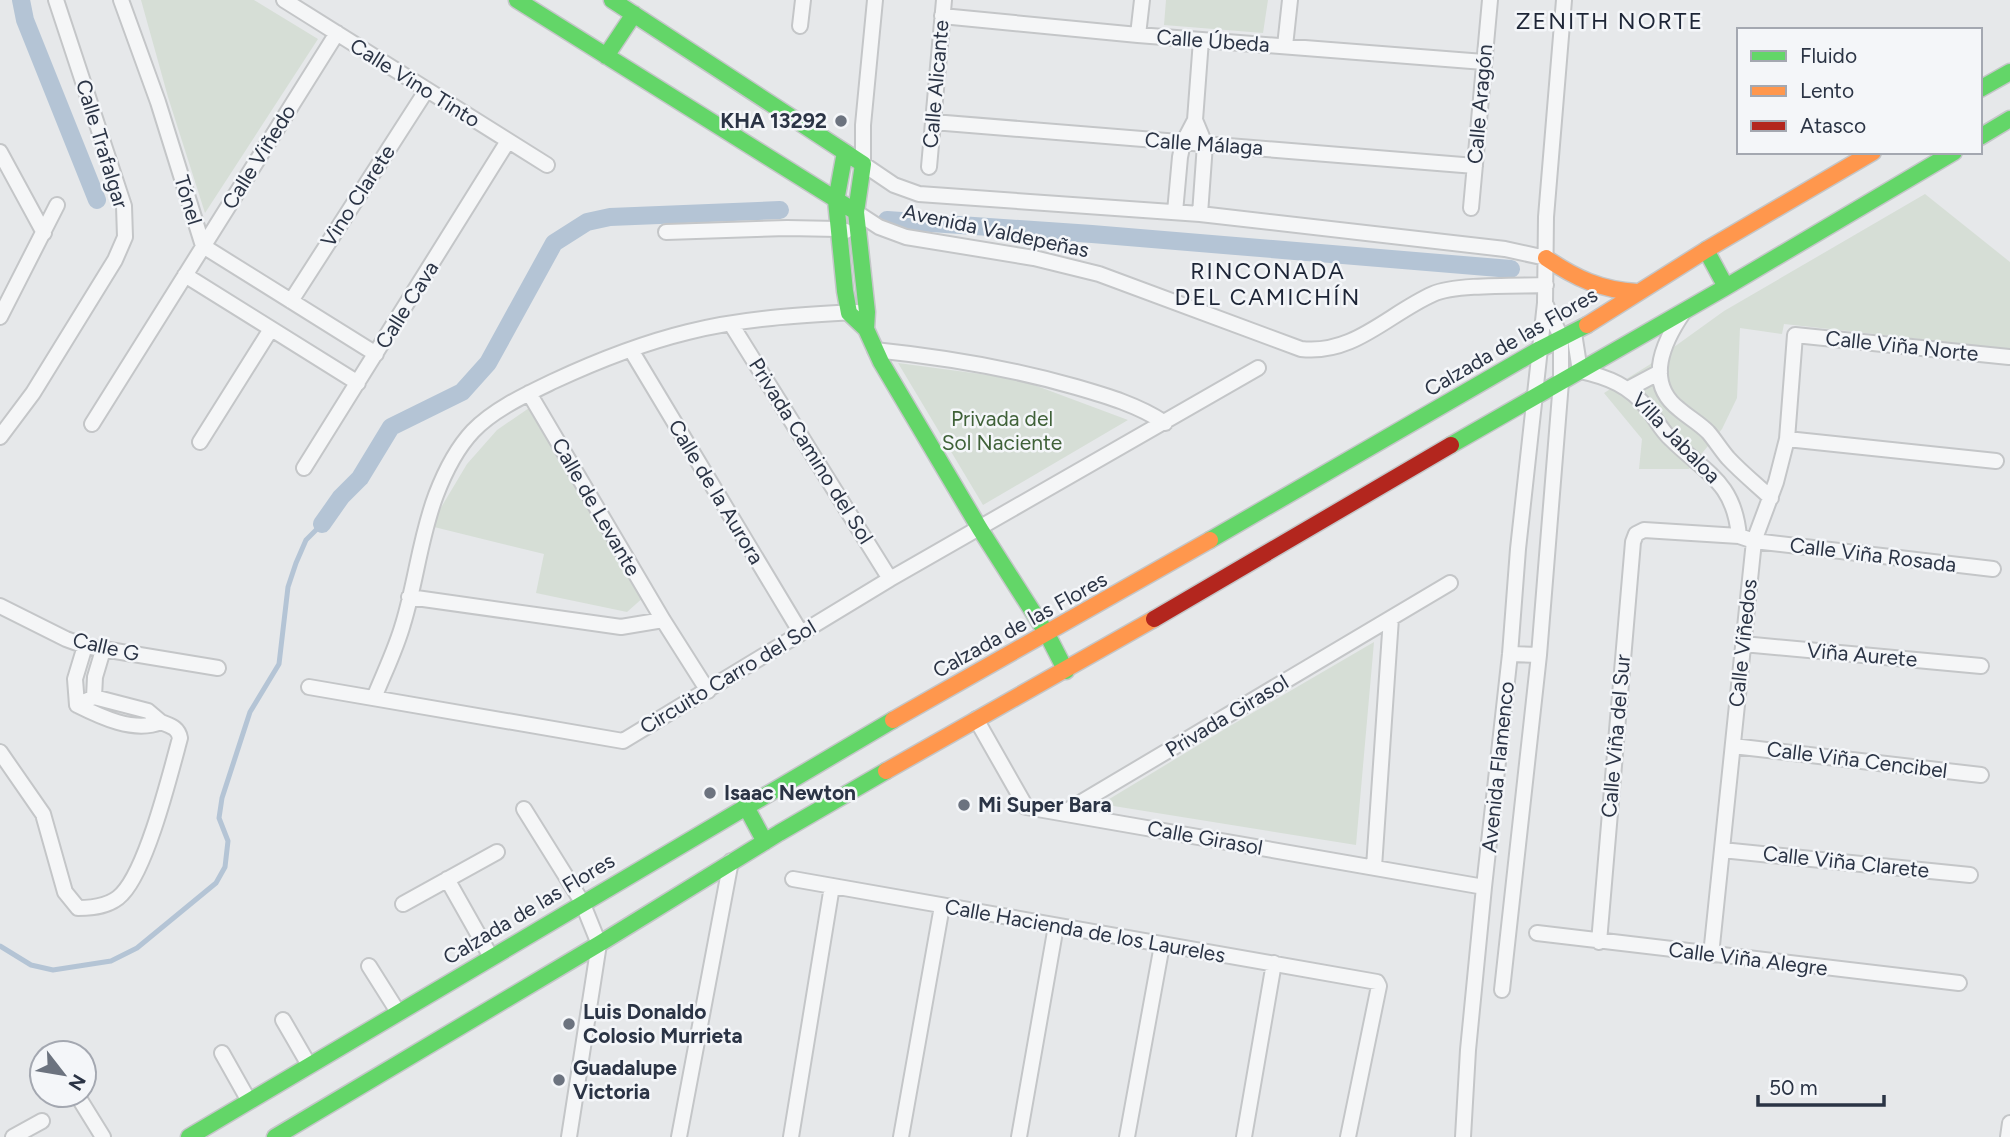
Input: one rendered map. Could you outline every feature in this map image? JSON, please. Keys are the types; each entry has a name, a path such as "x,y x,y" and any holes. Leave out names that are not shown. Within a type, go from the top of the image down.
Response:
{"street":[{"name":"Calle Trafalgar","path":"0,438 33,393 115,260 125,237 124,206 56,0"},
{"name":"Tónel","path":"121,0 158,102 203,246 376,354"},
{"name":"Calle Vino Tinto","path":"284,0 547,165"},
{"name":"Avenida Valdepeñas","path":"517,0 879,227 906,237 1034,258 1099,274 1301,349 1315,351 1335,348 1356,340 1434,293 1450,289 1546,285"},
{"name":"Avenida Valdepeñas","path":"612,0 894,185 919,194 1200,214 1482,246 1546,258"},
{"path":"800,26 803,0"},
{"path":"866,329 867,312 856,212 863,164 863,125 875,0"},
{"name":"Calle Alicante","path":"929,167 944,0"},
{"path":"1138,35 1142,0"},
{"path":"1285,46 1290,0"},
{"name":"Calle Aragón","path":"1471,208 1490,0"},
{"name":"Avenida Flamenco","path":"1462,1137 1484,887 1545,303 1546,218 1564,0"},
{"path":"606,56 634,14"},
{"name":"Calle Úbeda","path":"942,16 1138,35 1484,62"},
{"name":"Calle Viñedo","path":"92,424 337,33"},
{"path":"1175,212 1183,143 1195,120 1201,40"},
{"path":"1982,88 2010,72"},
{"name":"Vino Clarete","path":"291,301 426,91"},
{"path":"1982,135 2010,119"},
{"path":"1195,120 1205,144 1200,214"},
{"name":"Calle Málaga","path":"933,122 1475,166"},
{"path":"863,125 845,152 836,201 849,313 866,329 875,351 980,529 1047,634 1066,671"},
{"name":"Calle Cava","path":"304,468 508,141"},
{"path":"0,152 44,233"},
{"name":"Calzada de las Flores","path":"189,1137 837,751 1047,634 1568,335 1870,154"},
{"path":"275,1137 599,944 731,861 976,719 1066,671 1951,154"},
{"path":"0,317 57,205"},
{"path":"666,232 838,229 860,237"},
{"path":"1706,250 1727,287"},
{"path":"1546,258 1566,273 1598,288 1637,292"},
{"path":"185,275 358,383"},
{"path":"1545,303 1568,335 1580,371"},
{"path":"374,698 396,646 436,495 464,443 484,422 529,393 573,372 688,332 790,316 867,312"},
{"name":"Villa Jabaloa","path":"1683,312 1663,348 1661,381 1669,400 1708,432 1727,457 1771,498"},
{"name":"Privada Camino del Sol","path":"731,324 890,579"},
{"path":"200,442 271,329"},
{"name":"Avenida Flamenco","path":"1502,990 1539,655 1568,335"},
{"name":"Calle Viña Norte","path":"1795,335 2009,357"},
{"name":"Calle Viñedos","path":"1711,955 1743,644 1746,538 1771,498 1787,439 1795,335"},
{"name":"Calle de la Aurora","path":"631,350 801,633"},
{"path":"875,351 992,366 1046,378 1123,402 1152,414 1165,423"},
{"name":"Circuito Carro del Sol","path":"309,687 623,741 890,579 1258,368"},
{"name":"Villa Jabaloa","path":"1580,371 1614,380 1640,398 1661,429 1713,473 1729,496 1746,538"},
{"path":"1628,389 1660,372"},
{"name":"Calle de Levante","path":"529,393 708,691"},
{"path":"1787,439 1996,461"},
{"path":"1729,496 1752,481"},
{"name":"Calle Viña Rosada","path":"1639,531 1746,538 1993,569"},
{"name":"Calle Viña del Sur","path":"1599,942 1633,542 1639,531"},
{"name":"Privada Girasol","path":"1063,813 1450,583"},
{"path":"410,597 621,627 663,620"},
{"name":"Calle G","path":"0,606 65,639 85,646 218,668"},
{"path":"1374,867 1391,618"},
{"name":"Viña Aurete","path":"1743,644 1981,666"},
{"path":"77,705 75,679 85,646"},
{"path":"94,697 95,677 103,650"},
{"path":"1510,653 1539,655"},
{"path":"0,752 43,814 65,891 78,908 97,908 122,895 148,845 180,738 179,732 148,711 94,697 77,705"},
{"path":"77,705 100,717 147,728 161,722"},
{"name":"Calle Girasol","path":"976,719 1026,807 1484,887"},
{"name":"Calle Viña Cencibel","path":"1733,746 1981,775"},
{"path":"745,805 765,842"},
{"path":"524,809 582,902 599,944 569,1137"},
{"name":"Calle Viña Clarete","path":"1722,850 1970,875"},
{"path":"403,904 497,852"},
{"path":"679,1137 731,861"},
{"name":"Calle Hacienda de los Laureles","path":"793,879 1377,982 1379,986 1348,1137"},
{"path":"447,880 491,957"},
{"path":"791,1137 832,886"},
{"path":"901,1137 942,906"},
{"path":"1019,1137 1056,926"},
{"name":"Calle Viña Alegre","path":"1537,933 1959,983"},
{"path":"1127,1137 1162,945"},
{"path":"1244,1137 1274,963"},
{"path":"369,966 398,1012"},
{"path":"283,1020 309,1065"},
{"path":"222,1053 249,1101"},
{"path":"86,1109 103,1137"},
{"path":"13,1137 42,1121"},
{"path":"2008,1137 2010,1123"}],"green space":[{"path":"141,0 254,0 318,39 205,213 168,97"},
{"path":"1166,0 1268,0 1263,33 1164,25"},
{"path":"1925,194 2010,262 2010,349 1784,324 1782,334 1740,328 1737,398 1722,429 1689,469 1639,469 1642,439 1604,393 1649,365 1724,311"},
{"name":"Privada del Sol Naciente","path":"898,363 1018,379 1128,420 983,505"},
{"path":"532,406 645,596 627,612 536,593 544,554 430,526 467,464 497,430"},
{"path":"1374,642 1356,845 1101,804 1230,726"}],"waterway":[{"path":"21,0 25,20 97,200"},
{"path":"322,524 341,497 360,478 391,427 462,392 488,363 554,243 587,222 610,217 780,210"},
{"path":"887,220 1511,269"},
{"path":"0,946 31,965 53,970 111,961 137,948 216,883 225,867 228,841 219,818 222,798 250,712 279,664 288,587 296,563 306,540 322,524"}],"traffic: fast":[{"path":"517,0 856,212"},
{"path":"612,0 863,164 856,212 867,312 866,329 881,362 980,529 1047,634 1066,671"},
{"path":"606,56 634,14"},
{"path":"1982,88 2010,72"},
{"path":"1982,136 2010,119"},
{"path":"845,152 836,201 845,291 849,313 866,329"},
{"path":"1451,445 1951,154"},
{"path":"1706,250 1726,287"},
{"path":"1210,540 1540,349 1587,325"},
{"path":"189,1137 893,720"},
{"path":"275,1137 886,771"},
{"path":"745,805 765,842"}],"traffic: slow":[{"path":"1587,325 1706,250 1870,154"},
{"path":"1546,258 1589,282 1612,289 1637,292"},
{"path":"893,720 1210,540"},
{"path":"886,771 1154,619"}],"traffic: jam":[{"path":"1154,619 1451,445"}],"place":[{"name":"KHA 13292","path":"841,121"},
{"name":"Isaac Newton","path":"710,793"},
{"name":"Mi Super Bara","path":"964,805"},
{"name":"Luis Donaldo Colosio Murrieta","path":"569,1024"},
{"name":"Guadalupe Victoria","path":"559,1080"}],"district":[{"name":"ZENITH NORTE","path":"1610,21"},
{"name":"RINCONADA DEL CAMICHÍN","path":"1268,284"}]}
